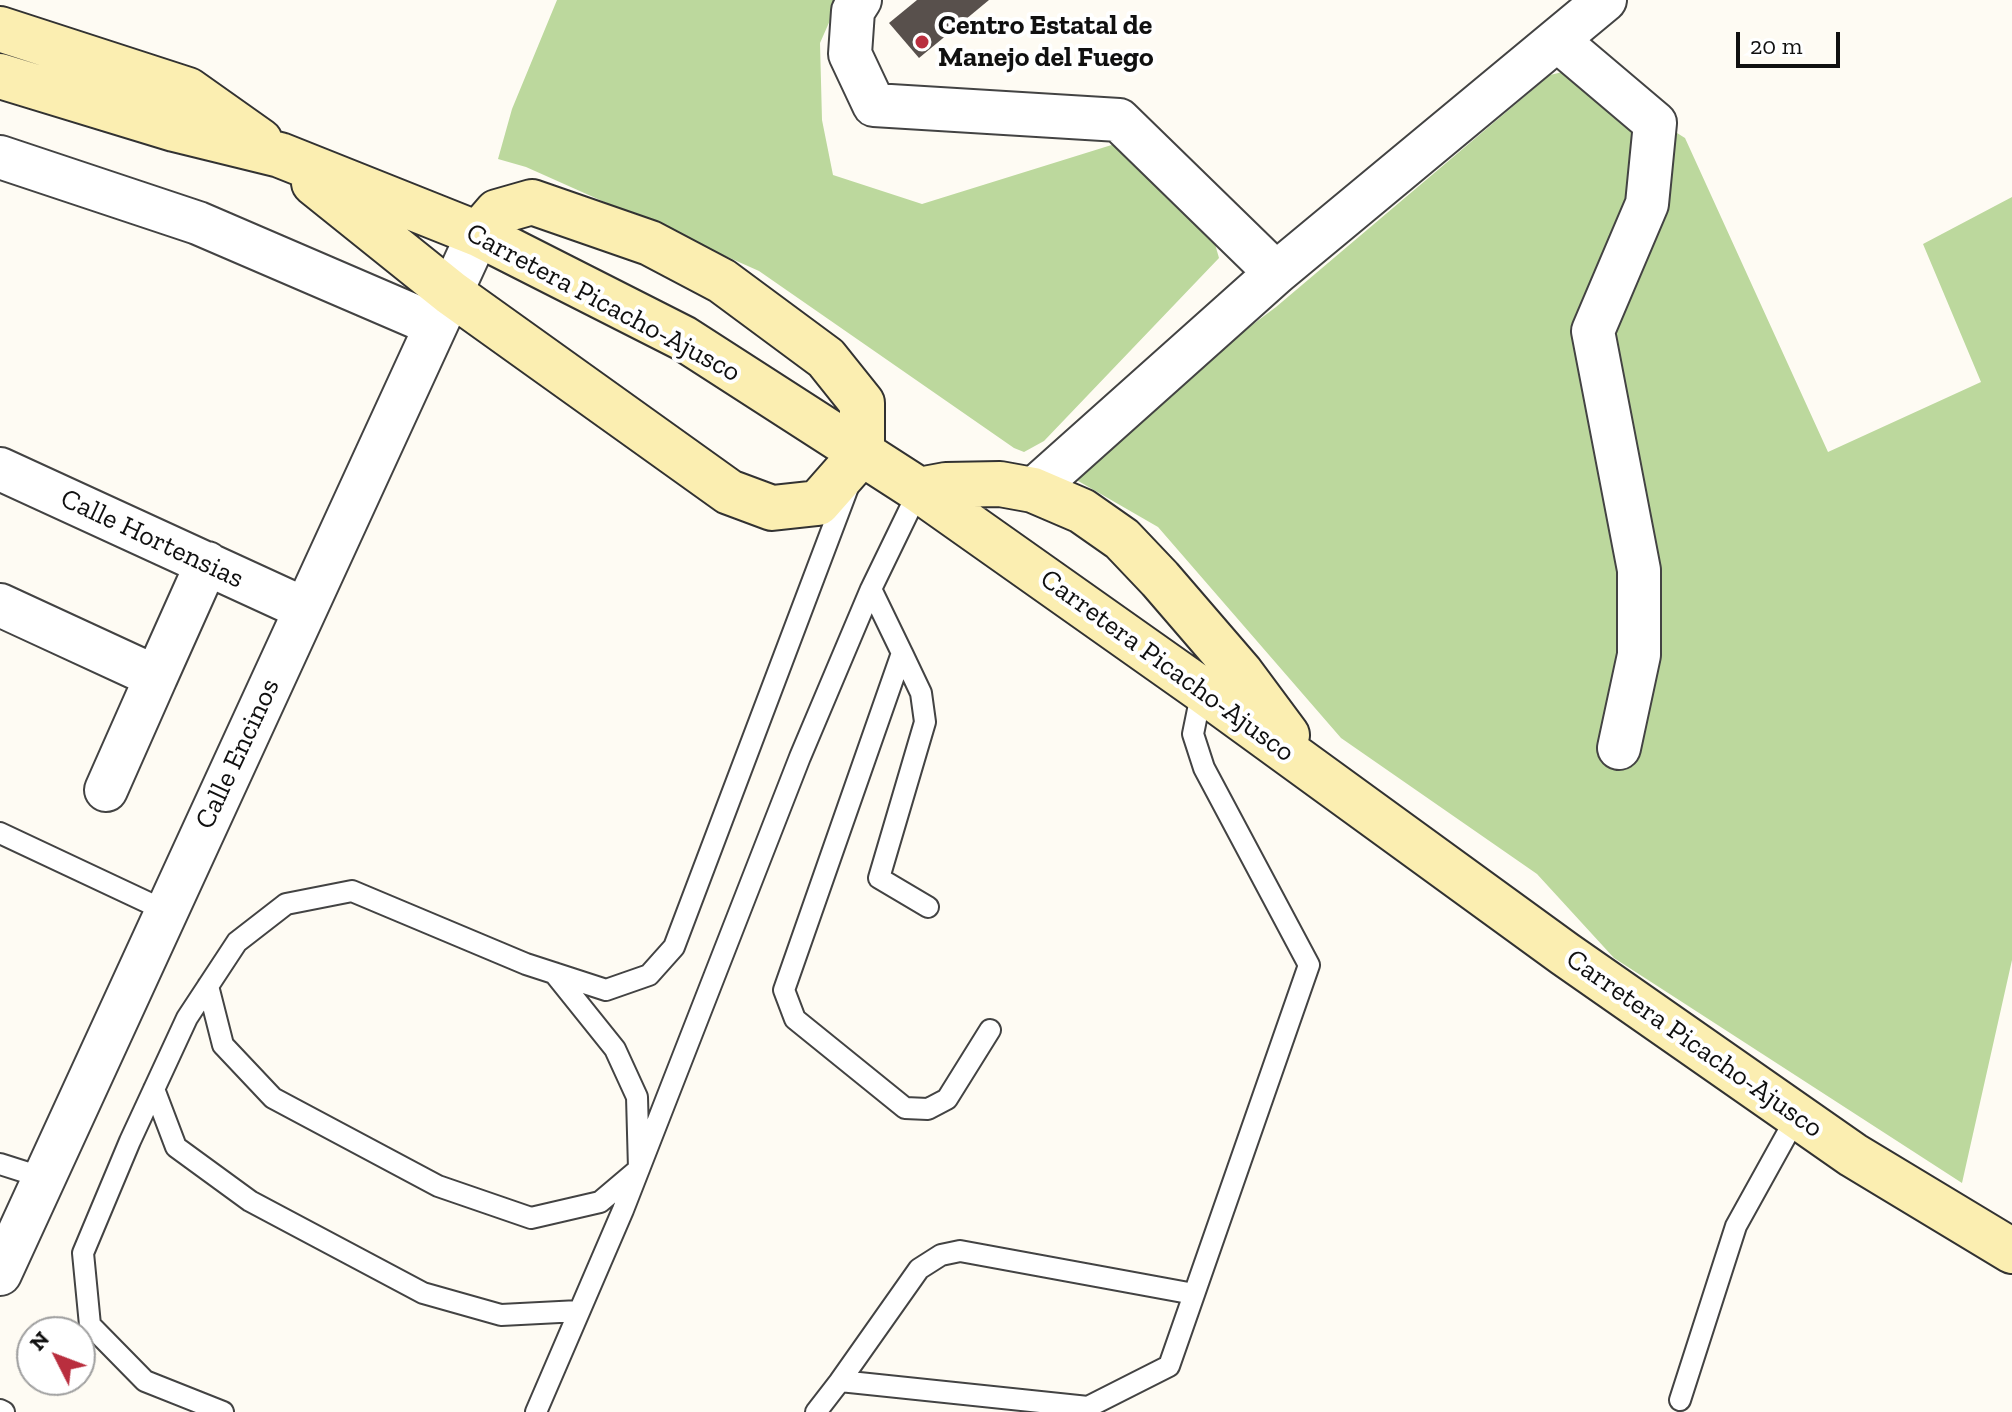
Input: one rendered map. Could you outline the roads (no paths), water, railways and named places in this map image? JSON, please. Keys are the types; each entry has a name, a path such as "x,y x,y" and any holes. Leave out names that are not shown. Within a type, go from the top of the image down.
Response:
{"main road":[{"name":"Carretera Picacho-Ajusco","path":"0,29 188,90 280,155"},
{"name":"Carretera Picacho-Ajusco","path":"0,76 174,129 280,155 478,234 683,338 919,490 1202,690 1565,954 1853,1155 2012,1251"},
{"path":"280,155 443,309 729,492 772,508 818,503 862,453 862,403 826,358 722,281 650,243 532,202 497,212 478,234"},
{"path":"919,490 946,485 1000,484 1033,490 1082,511 1122,539 1241,673 1314,771"}],"street":[{"path":"860,0 853,11 850,54 874,105 1119,120 1276,273"},
{"path":"1033,490 1276,273 1605,0"},
{"path":"1557,40 1655,123 1647,204 1593,331 1639,570 1639,655 1619,748"},
{"path":"0,157 443,309"},
{"name":"Calle Encinos","path":"0,1274 478,234"},
{"name":"Calle Hortensias","path":"0,469 305,609"},
{"path":"106,790 207,563"},
{"path":"0,605 156,677"}],"lane":[{"path":"223,1412 145,1381 90,1325 83,1253 187,1018 237,942 286,904 352,891 526,964 606,990 649,975 674,947 862,453"},
{"path":"536,1412 639,1169 800,757 871,589 919,490"},
{"path":"871,589 921,693 925,722 879,878 928,907"},
{"path":"902,653 784,990 795,1019 905,1108 928,1109 947,1099 990,1030"},
{"path":"840,1381 1088,1407 1169,1366 1309,965 1204,768 1193,734 1202,690"},
{"path":"0,833 166,911"},
{"path":"554,973 615,1049 637,1097 639,1169"},
{"path":"208,986 223,1045 273,1098 438,1186 531,1218 600,1202 639,1169"},
{"path":"154,1089 176,1147 250,1201 423,1293 501,1315 579,1311"},
{"path":"1680,1400 1736,1226 1797,1116"},
{"path":"0,1164 44,1178"},
{"path":"816,1412 919,1269 941,1255 960,1251 1194,1294"}],"place":[{"name":"Centro Estatal de Manejo del Fuego","path":"922,42"}]}
